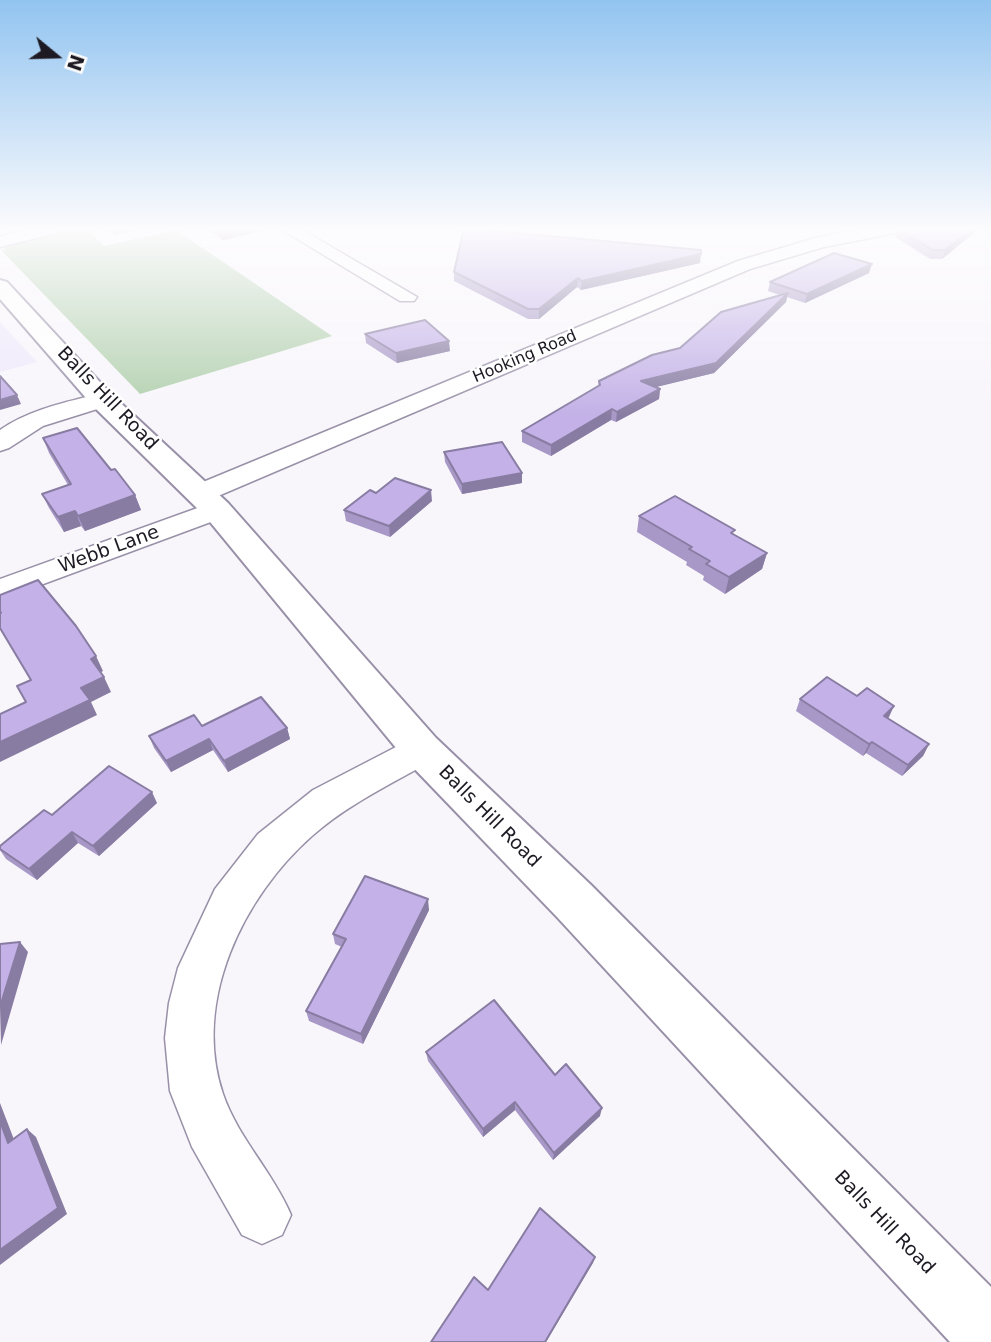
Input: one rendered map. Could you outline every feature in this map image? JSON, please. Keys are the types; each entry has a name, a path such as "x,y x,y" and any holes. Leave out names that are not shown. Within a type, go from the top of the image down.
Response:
{"street":[{"name":"Balls Hill Road","path":"4,291 102,400 209,501 421,749 575,901 991,1336"},
{"path":"396,291 407,297"},
{"name":"Hooking Road","path":"209,501 686,291"},
{"path":"0,443 20,428 37,420 102,400"},
{"name":"Webb Lane","path":"0,590 209,501"},
{"path":"262,1214 206,1117 192,1073 189,1028 197,982 215,933 237,893 265,855 298,823 338,795 421,749"}],"shaded area":[{"path":"0,322 37,362 0,372"}],"green space":[{"path":"40,291 265,291 332,336 140,394"}],"building":[{"path":"491,291 562,291 539,309 528,309"},
{"path":"788,293 716,363 641,381 660,389 617,412 612,409 551,445 522,431 600,385 599,381 652,355 680,348 721,312"},
{"path":"425,320 449,341 396,353 365,334"},
{"path":"0,376 17,395 0,400"},
{"path":"77,428 135,495 78,516 75,511 58,517 42,494 71,484 43,438"},
{"path":"502,442 522,473 462,484 444,452"},
{"path":"395,478 431,490 389,526 344,510 370,490 376,493"},
{"path":"675,496 735,530 731,533 767,553 729,577 706,564 710,561 689,549 692,547 639,516"},
{"path":"38,580 76,626 96,656 91,659 104,677 81,688 90,700 0,742 0,714 26,702 17,686 31,680 0,628 0,595"},
{"path":"827,677 857,696 867,688 894,706 884,716 929,744 908,765 872,742 869,744 800,699"},
{"path":"261,697 287,728 224,761 209,739 166,761 149,736 194,715 202,726"},
{"path":"109,766 152,792 93,846 72,832 29,869 0,849 0,846 44,810 52,815"},
{"path":"365,876 428,899 361,1034 306,1011 346,939 333,934"},
{"path":"20,942 0,1007 0,944"},
{"path":"494,1000 555,1075 566,1064 602,1108 554,1153 515,1102 483,1129 426,1052"},
{"path":"0,1121 8,1143 27,1129 58,1208 0,1250"},
{"path":"540,1208 595,1257 545,1342 431,1342 474,1277 488,1290"}]}
